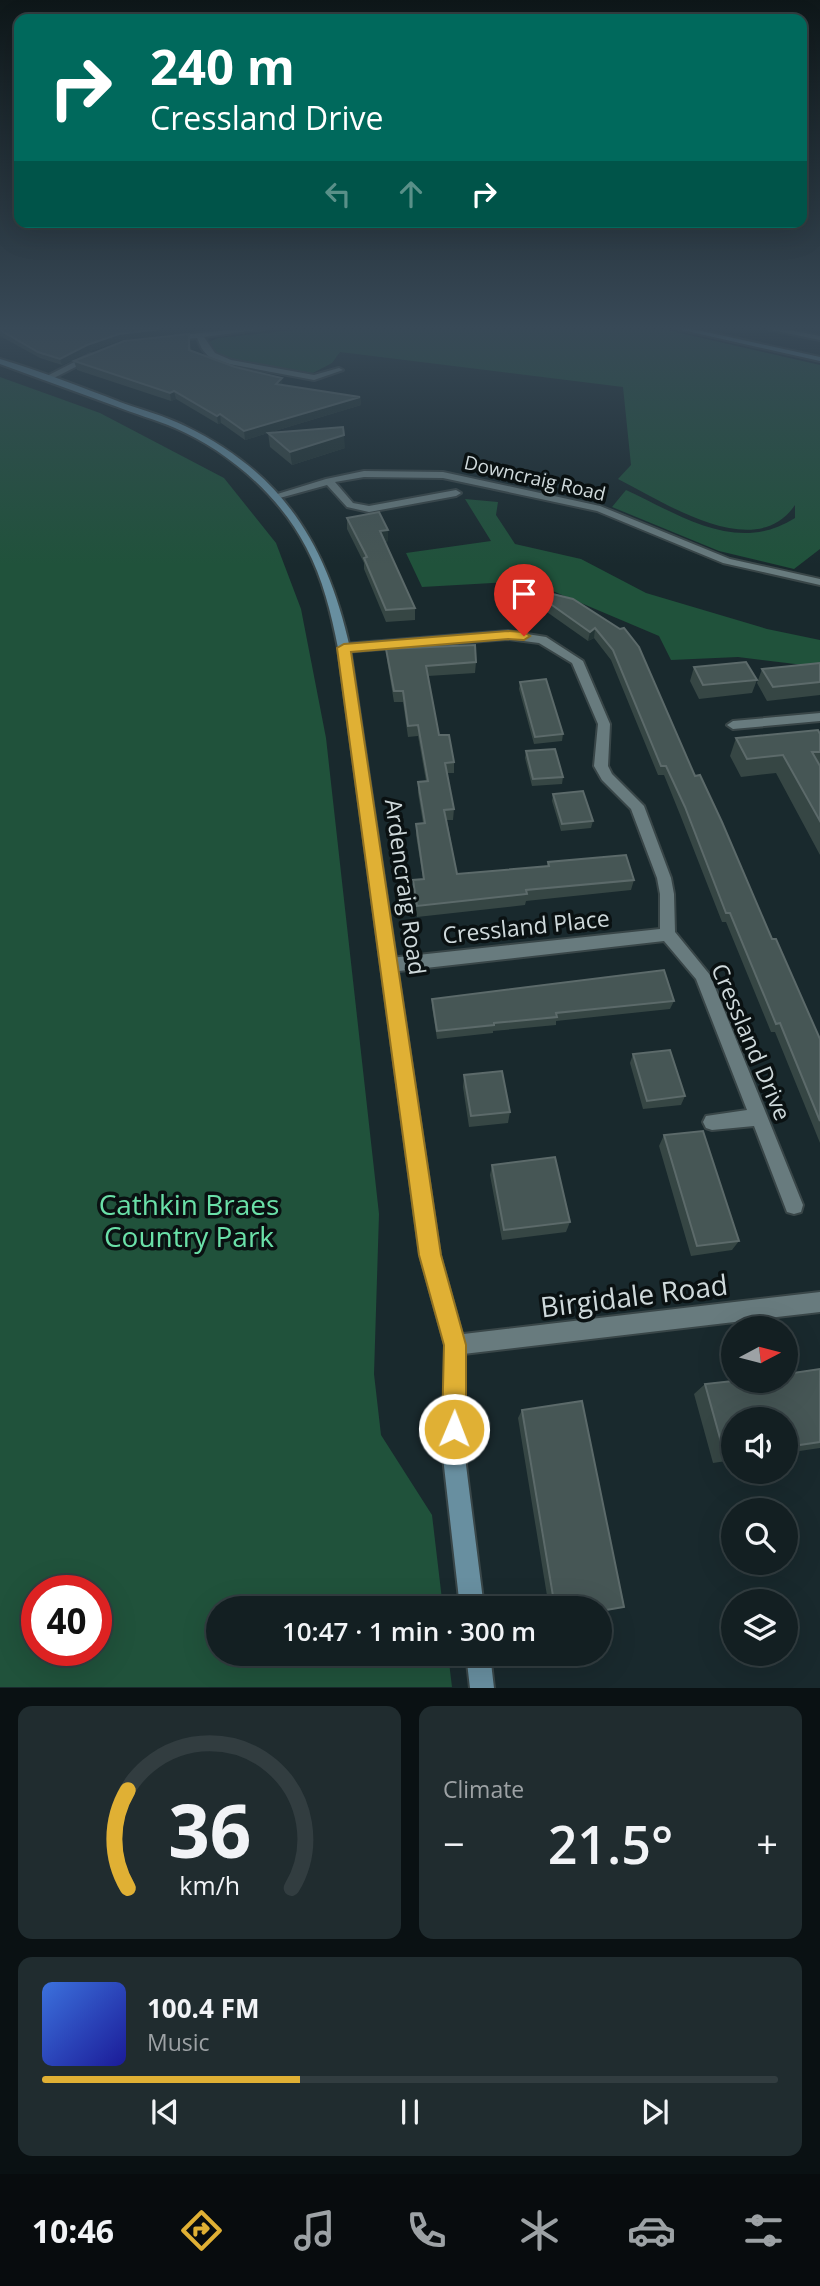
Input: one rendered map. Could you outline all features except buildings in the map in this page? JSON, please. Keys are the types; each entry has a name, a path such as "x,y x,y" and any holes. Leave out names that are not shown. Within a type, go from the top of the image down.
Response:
{"street":[{"name":"Ardencraig Road","path":"128,408 183,428 248,471 276,496 306,536 326,573 338,609 430,1255 455,1345 454,1457 471,1596"},
{"name":"Downcraig Road","path":"276,496 365,474 443,475 600,509 727,561 820,582"},
{"path":"329,481 350,505 369,509 456,493"},
{"path":"344,648 508,635 542,640 576,661 604,724 601,766 607,777 637,806 664,878 668,934"},
{"path":"733,725 820,717"},
{"name":"Cressland Place","path":"390,965 668,934"},
{"name":"Cressland Drive","path":"668,934 702,975 794,1205"},
{"path":"712,1122 759,1116"},
{"name":"Birgidale Road","path":"455,1345 820,1302"},
{"path":"479,1666 482,1688"}],"green space":[{"name":"Cathkin Braes Country Park","path":"0,408 85,408 224,478 276,543 301,609 326,738 379,1214 374,1374 381,1435 432,1515 442,1596 206,1596 206,1666 449,1666 452,1687 0,1687"},
{"path":"625,408 820,408 820,549 794,569 719,551 612,507 626,490 688,520 730,532 752,533 773,528 795,518 795,505 778,522 757,529 734,529 709,523 618,479 631,465"},
{"path":"465,499 498,502 496,515 515,544 581,559 646,593 767,629 820,640 820,667 738,657 671,660 659,636 529,581 422,587 406,553 491,541"}],"route":[{"path":"454,1429 455,1345 430,1255 381,891 344,648 524,636"}]}
